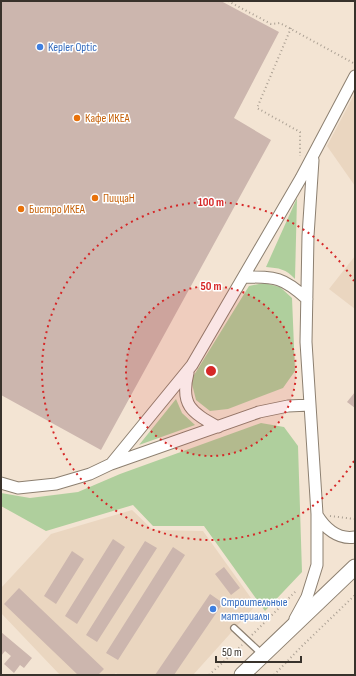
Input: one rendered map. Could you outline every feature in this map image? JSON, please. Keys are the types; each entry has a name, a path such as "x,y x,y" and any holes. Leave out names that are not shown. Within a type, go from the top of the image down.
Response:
{"main road":[{"path":"242,675 355,567"}],"street":[{"path":"111,464 189,370 245,277 313,156 355,76"},
{"path":"283,636 298,615 307,597 317,565 320,514 306,342 313,156"},
{"path":"245,277 266,276 279,279 292,285 307,299"},
{"path":"189,370 184,387 188,404 194,413 218,427"},
{"path":"1,483 18,488 56,484 74,480 111,464 259,412 288,406 310,405"},
{"path":"320,514 322,522 332,533 341,536 355,537"}],"lane":[{"path":"234,628 263,655"}],"path":[{"path":"228,1 271,24 280,22 355,64"},
{"path":"320,514 355,519"},
{"path":"209,675 247,640 301,586"},
{"path":"274,675 355,595"}],"shaded area":[{"path":"355,93 355,186 327,146"},
{"path":"355,256 355,309 329,289"},
{"path":"132,510 153,530 203,531 256,605 193,675 118,675 116,673 114,675 60,675 1,613 1,588 51,534"}],"green space":[{"path":"297,198 295,279 282,270 266,267"},
{"path":"264,283 280,287 292,298 295,371 283,388 228,409 210,411 196,400 191,380 249,286"},
{"path":"176,399 182,413 195,425 139,445"},
{"path":"261,423 284,427 298,446 302,572 265,611 204,526 153,526 133,505 46,531 1,506 1,493 30,498 78,492 120,474"}],"building":[{"path":"1,1 221,1 279,32 234,118 271,140 101,450 1,395"},
{"path":"355,392 355,408 347,402"},
{"path":"113,539 125,547 77,624 65,616"},
{"path":"145,541 157,548 97,642 86,635"},
{"path":"173,547 185,555 118,660 106,653"},
{"path":"72,551 84,559 56,604 44,596"},
{"path":"224,567 240,588 231,595 215,574"},
{"path":"19,588 104,669 98,675 78,675 4,604"},
{"path":"210,594 223,603 174,675 155,675"},
{"path":"1,632 32,658 24,668 20,665 14,673 4,664 11,656 5,651 1,656"}],"place":[{"name":"Kepler Optic","path":"40,47"},
{"name":"Кафе ИКЕА","path":"77,118"},
{"name":"ПиццаН","path":"95,198"},
{"name":"Бистро ИКЕА","path":"21,209"},
{"name":"Строительные материалы","path":"213,609"}]}
